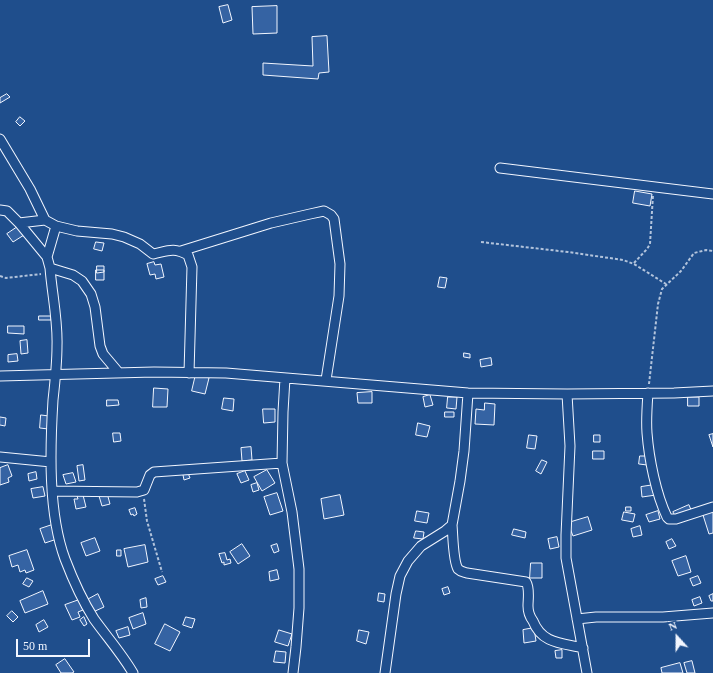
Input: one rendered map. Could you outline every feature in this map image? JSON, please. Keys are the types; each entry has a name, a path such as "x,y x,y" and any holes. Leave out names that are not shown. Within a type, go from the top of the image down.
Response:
{"street":[{"path":"0,139 30,188 45,220"},
{"path":"500,168 713,194"},
{"path":"0,210 7,211 47,257 50,271 57,344 56,375 53,400 51,462 52,491 64,557 75,585 94,618 133,673"},
{"path":"19,223 45,220 56,226 77,231 112,234 124,237 140,244 153,254 171,250 181,251 271,223 324,211 331,215 334,219 340,264 339,296 326,380"},
{"path":"47,257 56,226"},
{"path":"181,251 188,255 192,267 190,373"},
{"path":"50,271 73,275 82,281 91,294 101,350 107,361 119,372"},
{"path":"0,376 119,372 226,373 326,380 468,393 567,394 713,391"},
{"path":"285,378 282,463 292,512 299,569 299,608 293,673"},
{"path":"468,393 464,451 452,525 458,568 467,573 527,582 528,608 531,618 542,636 548,640 583,648"},
{"path":"648,393 647,433 651,458 661,500 667,517 669,519 676,519 713,507"},
{"path":"567,394 570,446 566,558 587,673"},
{"path":"0,457 51,462"},
{"path":"52,491 129,493 144,490 150,475 154,472 282,463"},
{"path":"385,673 396,594 400,576 408,561 421,546 445,532 452,525"},
{"path":"577,619 596,617 663,617 713,613"}],"path":[{"path":"634,264 650,244 653,186"},
{"path":"481,242 602,256 623,260 634,264 666,284"},
{"path":"648,393 659,295 666,284 681,271 694,253 698,251 713,251"},
{"path":"0,276 6,278 50,271"},
{"path":"144,490 147,521 162,572"}],"building":[{"path":"228,5 232,20 223,23 219,7"},
{"path":"277,6 277,33 253,34 252,7"},
{"path":"327,36 329,72 319,73 318,79 263,75 263,63 313,66 312,37"},
{"path":"7,94 10,97 0,103 0,98"},
{"path":"20,117 25,121 20,126 16,122"},
{"path":"635,191 652,194 650,206 633,203"},
{"path":"19,226 24,235 13,242 7,234"},
{"path":"96,242 104,243 102,251 94,249"},
{"path":"154,262 155,265 161,264 164,277 156,279 155,274 150,275 147,264"},
{"path":"97,266 104,266 104,272 97,273"},
{"path":"96,270 104,270 104,280 96,280"},
{"path":"440,277 447,278 445,288 438,287"},
{"path":"39,316 51,316 51,320 39,320"},
{"path":"8,326 24,326 24,334 8,333"},
{"path":"27,340 28,353 21,354 20,341"},
{"path":"464,353 470,354 470,358 464,357"},
{"path":"17,354 18,361 8,362 8,355"},
{"path":"491,358 492,365 481,367 480,360"},
{"path":"196,374 209,378 205,394 192,391"},
{"path":"154,388 168,389 167,407 153,407"},
{"path":"372,392 372,403 358,403 357,393"},
{"path":"430,395 433,405 425,407 423,397"},
{"path":"448,397 457,397 456,409 447,408"},
{"path":"688,397 699,397 699,406 688,406"},
{"path":"224,398 234,399 233,411 222,409"},
{"path":"107,400 118,400 119,405 107,406"},
{"path":"485,403 495,404 494,425 475,424 476,409 484,410"},
{"path":"263,409 275,409 275,422 264,423"},
{"path":"445,412 454,412 454,417 445,417"},
{"path":"41,415 49,416 48,429 40,428"},
{"path":"0,417 6,418 5,426 0,425"},
{"path":"418,423 430,426 427,437 416,435"},
{"path":"113,433 120,433 121,441 114,442"},
{"path":"713,434 713,447 709,435"},
{"path":"529,435 537,436 535,449 527,448"},
{"path":"594,435 600,435 600,442 594,442"},
{"path":"251,447 252,460 242,461 241,448"},
{"path":"593,451 604,451 604,459 593,459"},
{"path":"640,456 648,456 647,465 639,464"},
{"path":"542,460 547,462 541,474 536,471"},
{"path":"8,465 12,476 8,478 9,482 0,485 0,468"},
{"path":"83,465 85,480 79,481 77,466"},
{"path":"267,470 275,483 262,491 254,477"},
{"path":"245,471 249,480 241,483 237,474"},
{"path":"36,472 37,479 29,481 28,474"},
{"path":"73,473 76,482 66,484 63,475"},
{"path":"188,473 190,478 184,480 183,475"},
{"path":"257,483 259,490 253,492 251,485"},
{"path":"654,485 656,495 642,497 641,487"},
{"path":"43,487 45,496 33,498 31,489"},
{"path":"107,493 110,504 102,506 99,496"},
{"path":"277,493 283,511 270,515 264,497"},
{"path":"83,495 86,507 76,509 74,499 78,499 77,496"},
{"path":"340,495 344,515 324,519 321,499"},
{"path":"689,505 692,512 676,518 673,512"},
{"path":"626,507 631,507 631,511 626,511"},
{"path":"135,508 137,514 134,516 133,514 131,515 129,510"},
{"path":"713,509 713,533 709,534 702,512"},
{"path":"417,511 429,513 427,523 415,521"},
{"path":"658,511 660,519 649,522 646,515"},
{"path":"624,512 635,514 633,522 622,520"},
{"path":"588,517 592,530 573,536 568,523"},
{"path":"52,525 57,539 45,543 40,529"},
{"path":"640,526 642,535 633,537 631,529"},
{"path":"514,529 526,532 525,538 512,535"},
{"path":"416,531 424,532 423,539 414,538"},
{"path":"557,537 559,547 550,549 548,539"},
{"path":"95,538 100,551 86,556 81,543"},
{"path":"672,539 676,546 669,549 666,542"},
{"path":"242,544 250,556 238,564 230,552"},
{"path":"277,544 279,551 274,553 271,546"},
{"path":"145,545 148,562 128,567 124,549"},
{"path":"27,550 34,570 26,573 25,570 20,572 18,565 12,567 9,556"},
{"path":"117,550 121,550 121,556 117,556"},
{"path":"225,553 227,560 230,559 231,563 224,565 224,562 222,563 219,554"},
{"path":"686,556 691,572 678,576 672,561"},
{"path":"531,563 542,563 542,578 530,578"},
{"path":"277,570 279,579 270,581 269,572"},
{"path":"163,576 166,582 158,585 155,579"},
{"path":"698,576 701,583 693,586 690,579"},
{"path":"27,578 33,581 29,587 23,584"},
{"path":"448,587 450,593 444,595 442,589"},
{"path":"43,591 48,604 25,613 20,601"},
{"path":"379,593 385,594 384,602 378,601"},
{"path":"98,594 104,607 93,612 87,600"},
{"path":"713,594 713,601 711,601 709,596"},
{"path":"700,597 702,603 694,606 692,600"},
{"path":"146,598 147,607 141,608 140,600"},
{"path":"79,600 83,610 78,612 80,617 72,620 65,605"},
{"path":"12,611 18,617 13,622 7,616"},
{"path":"143,613 146,624 133,629 129,618"},
{"path":"84,617 87,624 84,626 80,620"},
{"path":"186,617 195,619 192,628 183,625"},
{"path":"44,620 48,627 39,632 36,625"},
{"path":"165,624 180,632 170,651 155,644"},
{"path":"128,627 130,635 119,638 116,631"},
{"path":"534,628 536,641 524,643 523,630"},
{"path":"279,630 292,634 288,646 275,642"},
{"path":"359,630 369,632 366,644 357,641"},
{"path":"562,650 562,658 556,658 555,651"},
{"path":"276,651 286,652 285,663 274,662"},
{"path":"65,659 74,672 61,673 56,665"},
{"path":"692,661 695,673 687,673 684,663"},
{"path":"680,663 683,673 662,673 661,668"}]}
